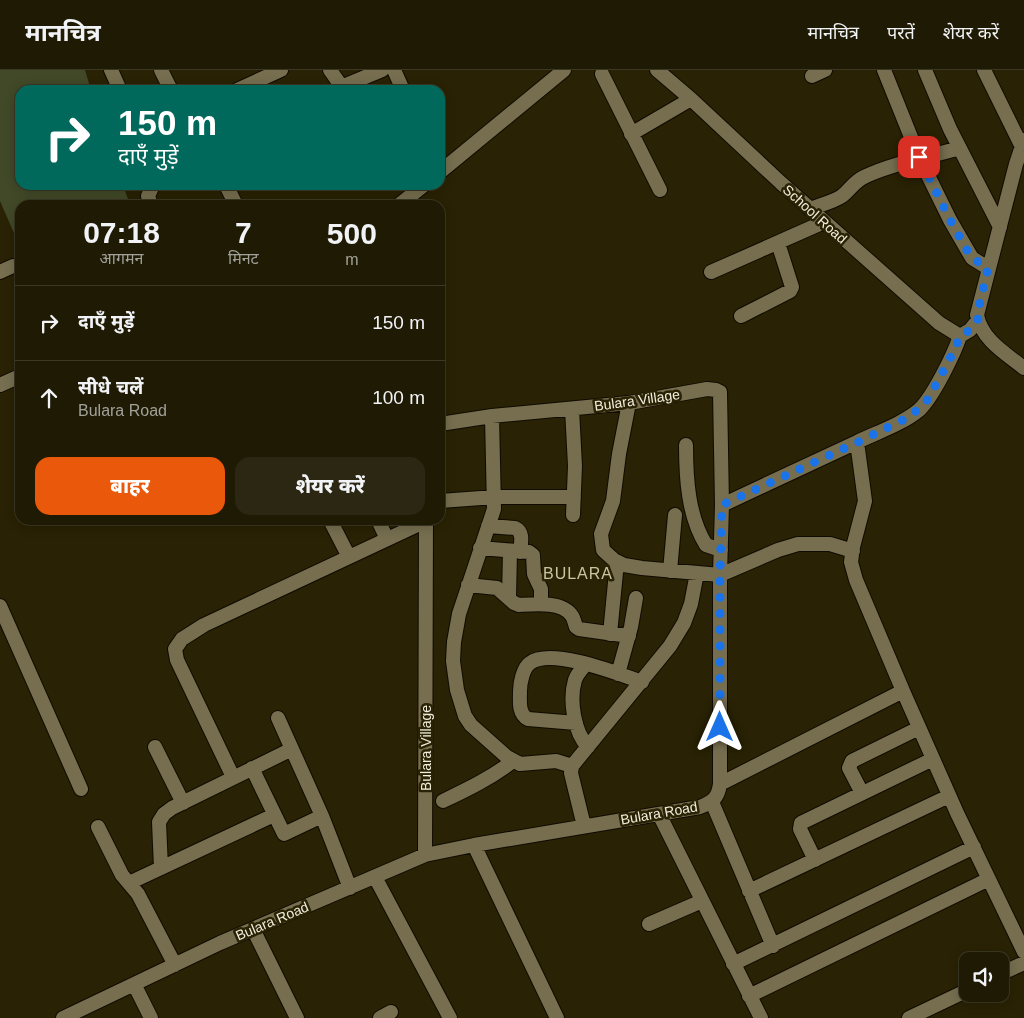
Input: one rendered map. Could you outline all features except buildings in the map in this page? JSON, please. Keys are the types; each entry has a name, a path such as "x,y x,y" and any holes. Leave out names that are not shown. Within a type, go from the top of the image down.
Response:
{"street":[{"path":"111,70 118,85"},
{"path":"161,70 168,85"},
{"path":"248,85 282,70"},
{"path":"330,70 338,85"},
{"path":"349,85 382,70"},
{"path":"394,70 401,85"},
{"path":"445,168 564,70"},
{"name":"School Road","path":"658,70 810,210 938,323 960,336"},
{"path":"884,70 920,160 968,252 972,258 988,268"},
{"path":"925,70 959,148 1000,227"},
{"path":"984,70 1023,143 988,268 977,315 982,332 992,343 1024,368"},
{"path":"602,74 660,190"},
{"path":"631,134 691,99"},
{"path":"810,210 844,195 854,183 869,175 909,160 920,160 959,148"},
{"path":"405,200 418,190"},
{"path":"711,272 824,222"},
{"path":"741,316 790,291 792,287 778,243"},
{"path":"903,691 720,784 720,550 722,505 858,442 903,420 919,409 928,399 960,336 970,330 978,320"},
{"path":"0,385 15,378"},
{"name":"Bulara Village","path":"445,423 492,416 629,403 707,389 716,390 720,392 722,505"},
{"path":"629,403 613,501 601,534 603,550 617,562 624,566 720,575 798,544 830,544 852,551"},
{"path":"572,409 575,466 573,515"},
{"path":"492,416 494,509 458,614 454,642 457,690 465,716 471,725 513,760 520,764 528,765 556,761 572,766"},
{"path":"858,442 865,501 852,551 851,562 856,580 949,796 1024,952"},
{"path":"686,445 688,490 697,524 706,546 720,550"},
{"path":"445,501 495,497 574,497"},
{"path":"670,570 675,515"},
{"path":"333,525 349,557"},
{"path":"380,525 387,539"},
{"path":"233,777 177,660 176,649 182,639 204,625 417,525"},
{"name":"Bulara Village","path":"425,855 426,525"},
{"path":"488,526 515,528 522,534 515,551 509,598"},
{"path":"480,548 530,552 533,555 534,574 541,589 541,604"},
{"path":"610,634 617,562"},
{"path":"584,826 571,773 572,766 670,646 684,623 691,604 697,573"},
{"path":"468,586 491,586 497,588 519,605 541,604 555,606 567,611 579,629 589,628 610,634 629,636"},
{"path":"618,674 629,636 636,598"},
{"path":"0,606 81,789"},
{"path":"576,723 528,719 524,717 520,710 520,685 527,665 531,661 541,658 565,659 642,682"},
{"path":"586,664 574,682 576,723 579,735 588,747"},
{"path":"278,718 322,816 350,888"},
{"path":"862,793 849,765 919,728"},
{"path":"155,747 183,803"},
{"path":"161,868 159,822 164,814 292,748"},
{"path":"815,860 800,829 801,823 933,759"},
{"path":"443,801 474,787 500,772 513,760"},
{"path":"252,768 284,834 322,816"},
{"name":"Bulara Road","path":"63,1018 253,929 425,855 659,814 712,802 719,794 720,784"},
{"path":"749,891 949,796"},
{"path":"712,802 773,946"},
{"path":"659,814 760,1018"},
{"path":"129,883 274,815"},
{"path":"98,827 122,875 138,894 175,965"},
{"path":"474,845 557,1018"},
{"path":"733,964 974,847"},
{"path":"375,877 450,1018"},
{"path":"750,996 988,878"},
{"path":"649,924 702,902"},
{"path":"253,929 297,1018"},
{"path":"1009,970 1024,963"},
{"path":"134,984 151,1018"},
{"path":"909,1018 959,994"}],"green space":[{"path":"0,70 85,70 90,85 15,85 15,190 125,190 128,200 15,200 15,236 0,201"}],"district":[{"name":"BULARA","path":"578,573"}],"route":[{"path":"720,727 722,505 858,442 903,420 919,409 928,399 960,336 970,330 978,320 977,315 988,268 972,258 968,252 919,157"}]}
